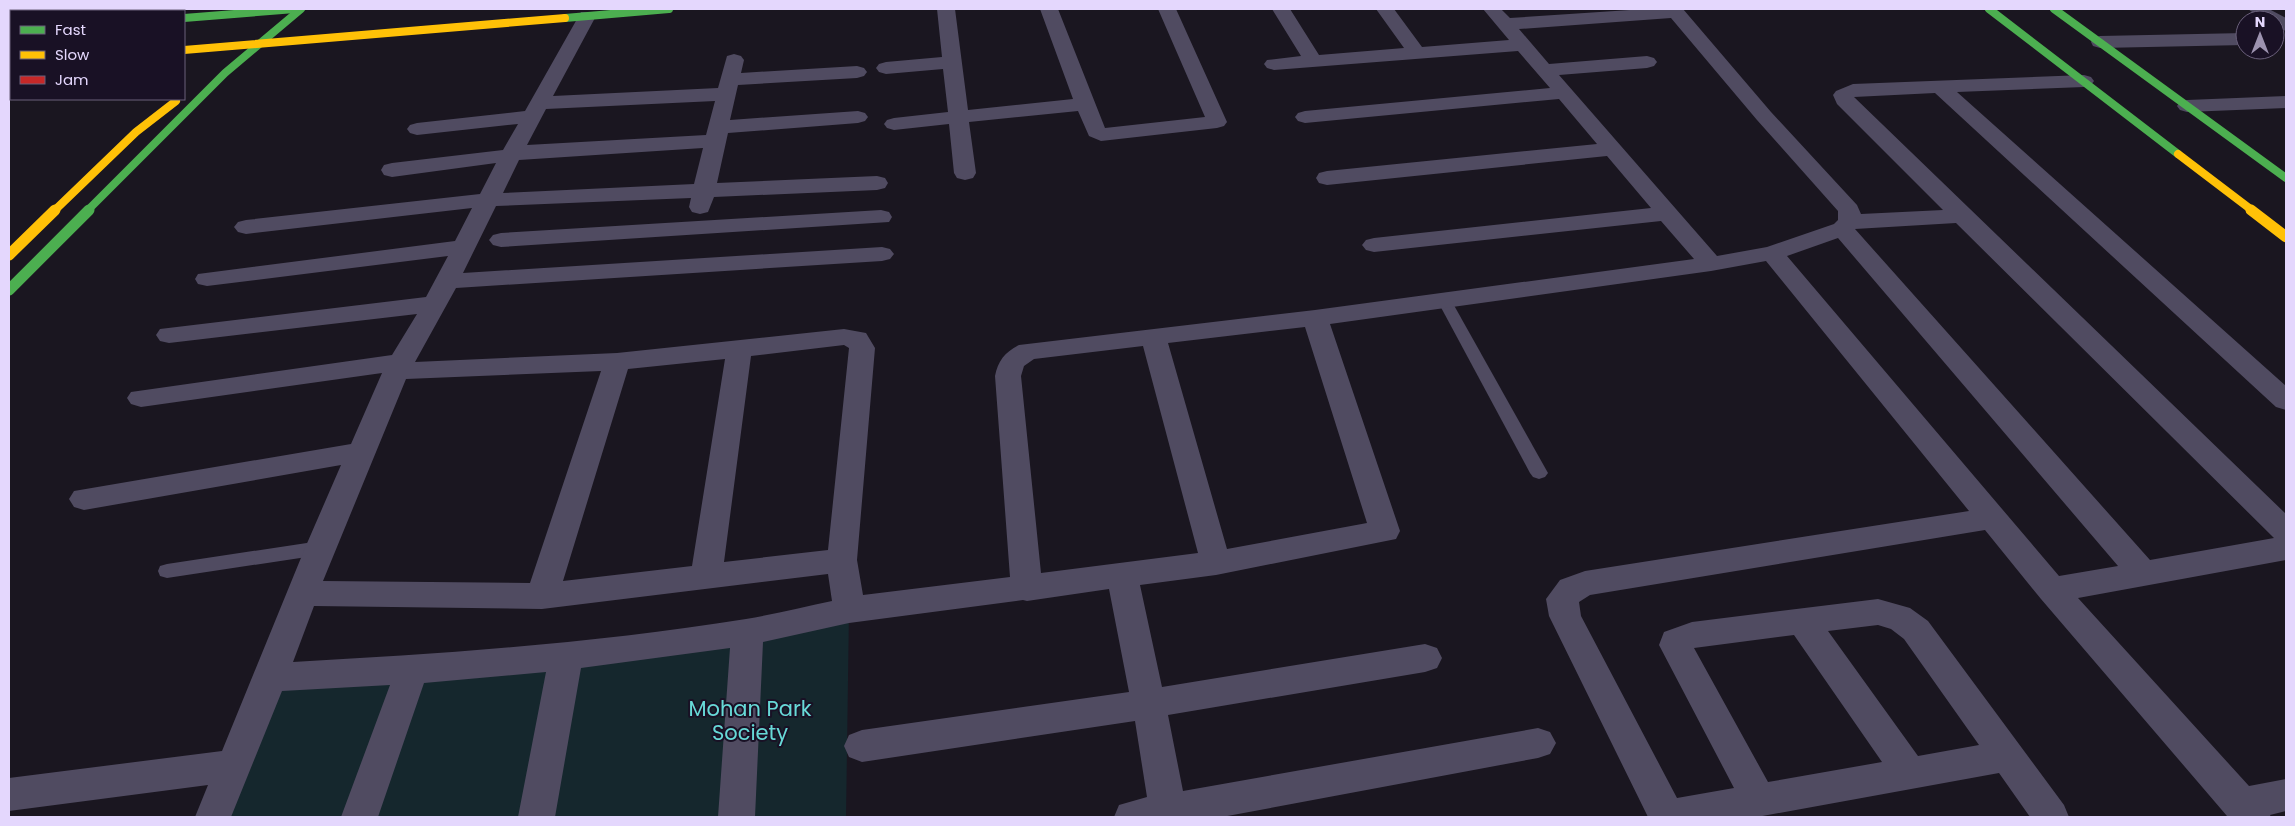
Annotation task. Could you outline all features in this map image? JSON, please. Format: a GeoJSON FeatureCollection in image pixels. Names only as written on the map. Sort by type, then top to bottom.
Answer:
{"type":"FeatureCollection","features":[{"type":"Feature","properties":{"kind":"street"},"geometry":{"type":"LineString","coordinates":[[96,10],[125,9]]}},
{"type":"Feature","properties":{"kind":"street"},"geometry":{"type":"LineString","coordinates":[[234,26],[255,9]]}},
{"type":"Feature","properties":{"kind":"street"},"geometry":{"type":"LineString","coordinates":[[185,18],[295,9]]}},
{"type":"Feature","properties":{"kind":"street"},"geometry":{"type":"LineString","coordinates":[[9,290],[225,73],[301,9]]}},
{"type":"Feature","properties":{"kind":"street"},"geometry":{"type":"LineString","coordinates":[[185,50],[669,9]]}},
{"type":"Feature","properties":{"kind":"street"},"geometry":{"type":"LineString","coordinates":[[946,9],[965,173]]}},
{"type":"Feature","properties":{"kind":"street"},"geometry":{"type":"LineString","coordinates":[[1050,9],[1096,132],[1101,135],[1217,122],[1167,9]]}},
{"type":"Feature","properties":{"kind":"street"},"geometry":{"type":"LineString","coordinates":[[1281,9],[1313,61]]}},
{"type":"Feature","properties":{"kind":"street"},"geometry":{"type":"LineString","coordinates":[[1386,9],[1417,53]]}},
{"type":"Feature","properties":{"kind":"street"},"geometry":{"type":"LineString","coordinates":[[1989,9],[2286,237]]}},
{"type":"Feature","properties":{"kind":"street"},"geometry":{"type":"LineString","coordinates":[[2054,9],[2286,178]]}},
{"type":"Feature","properties":{"kind":"street"},"geometry":{"type":"LineString","coordinates":[[2257,9],[2286,26]]}},
{"type":"Feature","properties":{"kind":"street"},"geometry":{"type":"LineString","coordinates":[[1499,17],[1674,11],[1764,116],[1849,210],[1846,225]]}},
{"type":"Feature","properties":{"kind":"street"},"geometry":{"type":"LineString","coordinates":[[214,817],[320,548],[398,367],[587,16]]}},
{"type":"Feature","properties":{"kind":"street"},"geometry":{"type":"LineString","coordinates":[[1499,17],[1711,264]]}},
{"type":"Feature","properties":{"kind":"street"},"geometry":{"type":"LineString","coordinates":[[261,30],[300,26]]}},
{"type":"Feature","properties":{"kind":"street"},"geometry":{"type":"LineString","coordinates":[[194,59],[220,37]]}},
{"type":"Feature","properties":{"kind":"street"},"geometry":{"type":"LineString","coordinates":[[2100,42],[2235,39]]}},
{"type":"Feature","properties":{"kind":"street"},"geometry":{"type":"LineString","coordinates":[[1274,64],[1523,45]]}},
{"type":"Feature","properties":{"kind":"street"},"geometry":{"type":"LineString","coordinates":[[218,60],[232,46]]}},
{"type":"Feature","properties":{"kind":"street"},"geometry":{"type":"LineString","coordinates":[[686,266],[734,60]]}},
{"type":"Feature","properties":{"kind":"street"},"geometry":{"type":"LineString","coordinates":[[886,68],[952,62]]}},
{"type":"Feature","properties":{"kind":"street"},"geometry":{"type":"LineString","coordinates":[[1544,70],[1647,62]]}},
{"type":"Feature","properties":{"kind":"street"},"geometry":{"type":"LineString","coordinates":[[417,129],[536,110],[857,72]]}},
{"type":"Feature","properties":{"kind":"street"},"geometry":{"type":"LineString","coordinates":[[2084,81],[1853,90],[1843,96],[1844,100],[2286,532]]}},
{"type":"Feature","properties":{"kind":"street"},"geometry":{"type":"LineString","coordinates":[[1940,87],[2286,401]]}},
{"type":"Feature","properties":{"kind":"street"},"geometry":{"type":"LineString","coordinates":[[1306,118],[1564,93]]}},
{"type":"Feature","properties":{"kind":"street"},"geometry":{"type":"LineString","coordinates":[[9,256],[136,132],[178,100]]}},
{"type":"Feature","properties":{"kind":"street"},"geometry":{"type":"LineString","coordinates":[[2187,106],[2286,102]]}},
{"type":"Feature","properties":{"kind":"street"},"geometry":{"type":"LineString","coordinates":[[894,124],[1086,104]]}},
{"type":"Feature","properties":{"kind":"street"},"geometry":{"type":"LineString","coordinates":[[9,276],[159,130],[168,109]]}},
{"type":"Feature","properties":{"kind":"street"},"geometry":{"type":"LineString","coordinates":[[392,170],[531,151],[716,134],[858,117]]}},
{"type":"Feature","properties":{"kind":"street"},"geometry":{"type":"LineString","coordinates":[[1327,178],[1612,149]]}},
{"type":"Feature","properties":{"kind":"street"},"geometry":{"type":"LineString","coordinates":[[246,227],[488,200],[877,183]]}},
{"type":"Feature","properties":{"kind":"street"},"geometry":{"type":"LineString","coordinates":[[1374,245],[1668,213]]}},
{"type":"Feature","properties":{"kind":"street"},"geometry":{"type":"LineString","coordinates":[[1027,589],[1008,376],[1010,365],[1016,357],[1028,351],[1316,318],[1711,264],[1772,253],[1846,225],[1962,216]]}},
{"type":"Feature","properties":{"kind":"street"},"geometry":{"type":"LineString","coordinates":[[501,240],[881,217]]}},
{"type":"Feature","properties":{"kind":"street"},"geometry":{"type":"LineString","coordinates":[[785,260],[790,223]]}},
{"type":"Feature","properties":{"kind":"street"},"geometry":{"type":"LineString","coordinates":[[1846,225],[2143,574]]}},
{"type":"Feature","properties":{"kind":"street"},"geometry":{"type":"LineString","coordinates":[[593,272],[606,234]]}},
{"type":"Feature","properties":{"kind":"street"},"geometry":{"type":"LineString","coordinates":[[207,279],[464,247]]}},
{"type":"Feature","properties":{"kind":"street"},"geometry":{"type":"LineString","coordinates":[[1772,253],[2052,590],[2246,811],[2286,795]]}},
{"type":"Feature","properties":{"kind":"street"},"geometry":{"type":"LineString","coordinates":[[169,335],[440,292],[593,272],[882,254]]}},
{"type":"Feature","properties":{"kind":"street"},"geometry":{"type":"LineString","coordinates":[[270,678],[412,670],[566,656],[747,632],[849,610],[1216,564],[1385,531],[1316,318]]}},
{"type":"Feature","properties":{"kind":"street"},"geometry":{"type":"LineString","coordinates":[[141,398],[398,367],[617,362],[852,337],[860,343],[842,560],[849,610]]}},
{"type":"Feature","properties":{"kind":"street"},"geometry":{"type":"LineString","coordinates":[[1153,337],[1216,564]]}},
{"type":"Feature","properties":{"kind":"street"},"geometry":{"type":"LineString","coordinates":[[706,577],[739,348]]}},
{"type":"Feature","properties":{"kind":"street"},"geometry":{"type":"LineString","coordinates":[[542,596],[617,362]]}},
{"type":"Feature","properties":{"kind":"street"},"geometry":{"type":"LineString","coordinates":[[84,499],[360,452]]}},
{"type":"Feature","properties":{"kind":"street"},"geometry":{"type":"LineString","coordinates":[[1993,518],[1585,583],[1571,589],[1562,599],[1565,616],[1666,817],[2006,756]]}},
{"type":"Feature","properties":{"kind":"street"},"geometry":{"type":"LineString","coordinates":[[2052,590],[2286,548]]}},
{"type":"Feature","properties":{"kind":"street"},"geometry":{"type":"LineString","coordinates":[[303,594],[542,596],[842,560]]}},
{"type":"Feature","properties":{"kind":"street"},"geometry":{"type":"LineString","coordinates":[[1122,575],[1168,814]]}},
{"type":"Feature","properties":{"kind":"street"},"geometry":{"type":"LineString","coordinates":[[1759,800],[1675,645],[1676,640],[1682,637],[1878,612],[1892,614],[1906,621],[1916,630],[2051,817]]}},
{"type":"Feature","properties":{"kind":"street"},"geometry":{"type":"LineString","coordinates":[[1802,621],[1910,773]]}},
{"type":"Feature","properties":{"kind":"street"},"geometry":{"type":"LineString","coordinates":[[737,817],[747,632]]}},
{"type":"Feature","properties":{"kind":"street"},"geometry":{"type":"LineString","coordinates":[[537,817],[566,656]]}},
{"type":"Feature","properties":{"kind":"street"},"geometry":{"type":"LineString","coordinates":[[862,746],[1148,704],[1425,658]]}},
{"type":"Feature","properties":{"kind":"street"},"geometry":{"type":"LineString","coordinates":[[360,817],[412,670]]}},
{"type":"Feature","properties":{"kind":"street"},"geometry":{"type":"LineString","coordinates":[[1132,817],[1168,814],[1538,743]]}},
{"type":"Feature","properties":{"kind":"street"},"geometry":{"type":"LineString","coordinates":[[9,795],[235,765]]}},
{"type":"Feature","properties":{"kind":"lane"},"geometry":{"type":"LineString","coordinates":[[1444,300],[1539,473]]}},
{"type":"Feature","properties":{"kind":"lane"},"geometry":{"type":"LineString","coordinates":[[167,570],[320,548]]}},
{"type":"Feature","properties":{"kind":"green space","name":"Mohan Park Society"},"geometry":{"type":"Polygon","coordinates":[[[849,610],[846,817],[213,817],[269,683],[849,610]]]}},
{"type":"Feature","properties":{"kind":"traffic: fast"},"geometry":{"type":"LineString","coordinates":[[110,10],[125,9]]}},
{"type":"Feature","properties":{"kind":"traffic: fast"},"geometry":{"type":"LineString","coordinates":[[185,18],[295,9]]}},
{"type":"Feature","properties":{"kind":"traffic: fast"},"geometry":{"type":"LineString","coordinates":[[9,290],[225,73],[301,9]]}},
{"type":"Feature","properties":{"kind":"traffic: fast"},"geometry":{"type":"LineString","coordinates":[[565,18],[669,9]]}},
{"type":"Feature","properties":{"kind":"traffic: fast"},"geometry":{"type":"LineString","coordinates":[[1989,9],[2178,154]]}},
{"type":"Feature","properties":{"kind":"traffic: fast"},"geometry":{"type":"LineString","coordinates":[[2054,9],[2286,178]]}},
{"type":"Feature","properties":{"kind":"traffic: slow"},"geometry":{"type":"LineString","coordinates":[[185,50],[565,18]]}},
{"type":"Feature","properties":{"kind":"traffic: slow"},"geometry":{"type":"LineString","coordinates":[[9,255],[136,132],[176,101]]}},
{"type":"Feature","properties":{"kind":"traffic: slow"},"geometry":{"type":"LineString","coordinates":[[2178,154],[2286,237]]}}]}
